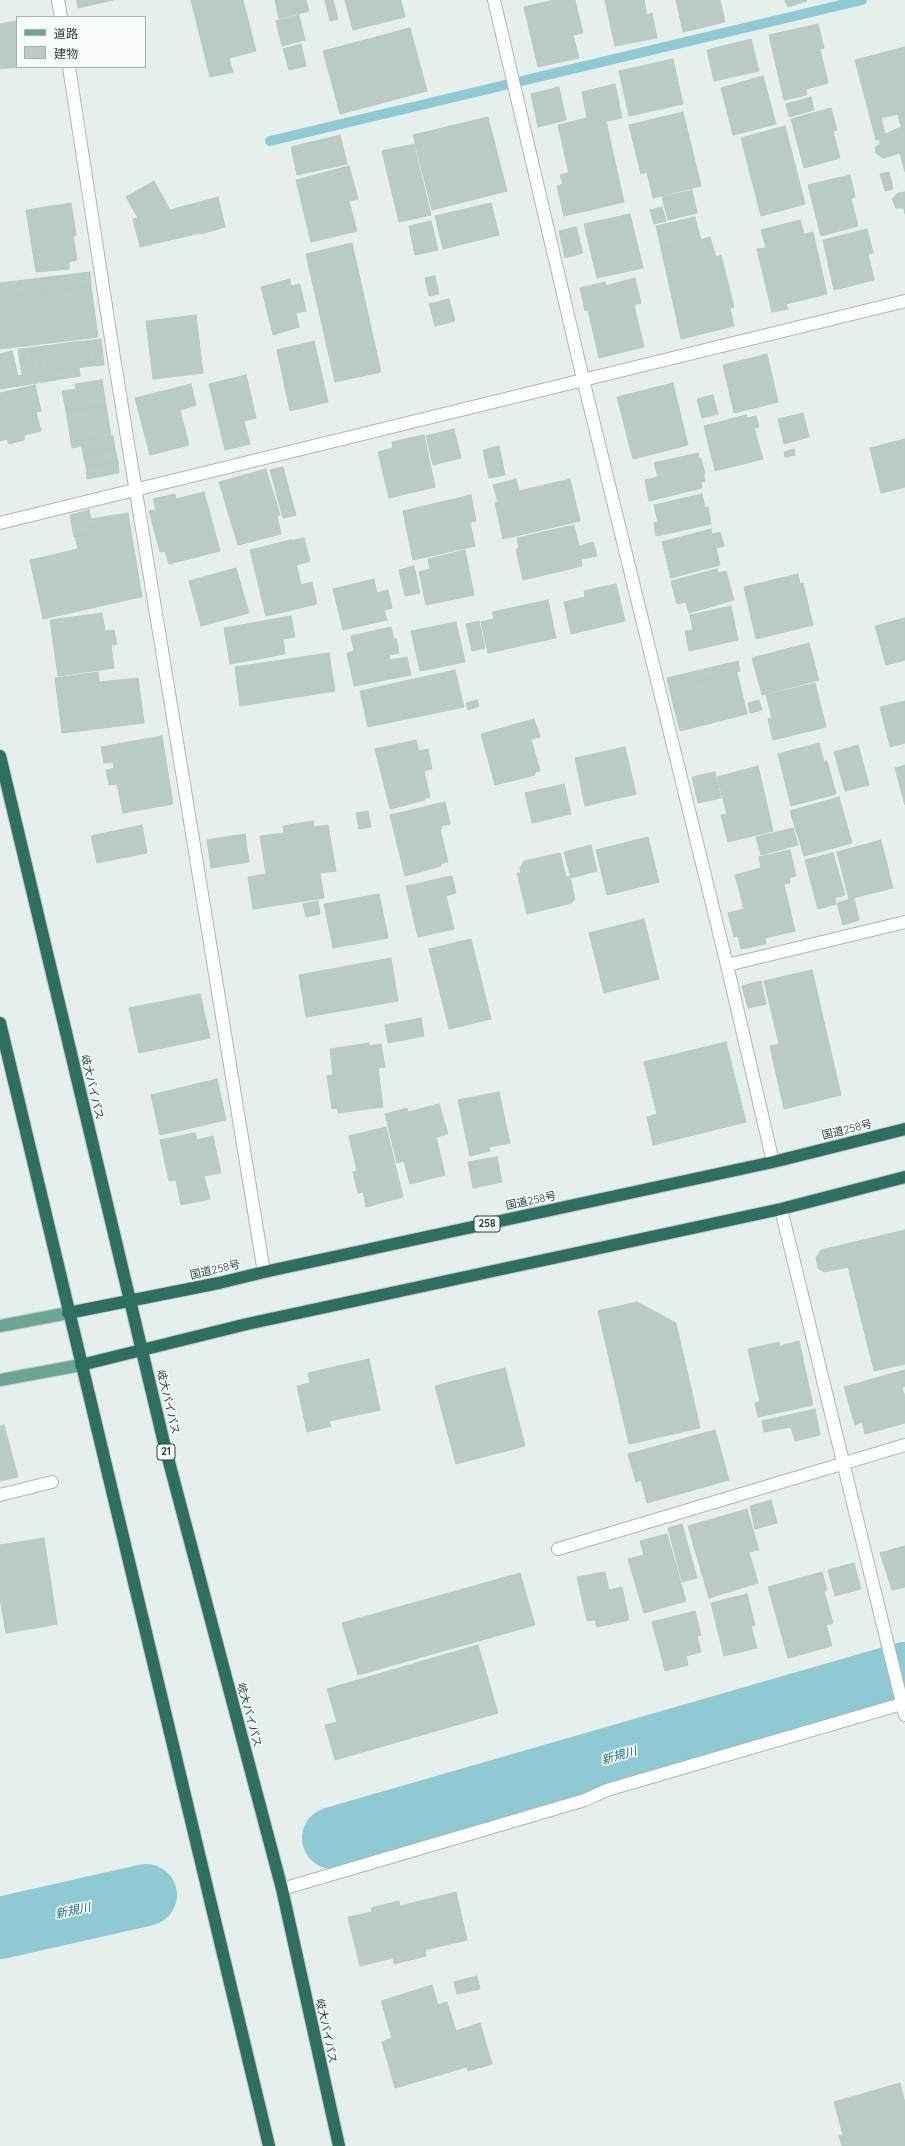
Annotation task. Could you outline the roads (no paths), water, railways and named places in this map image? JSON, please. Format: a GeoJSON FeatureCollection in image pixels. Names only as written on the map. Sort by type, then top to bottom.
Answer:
{"type":"FeatureCollection","features":[{"type":"Feature","properties":{"kind":"highway","name":"岐大バイパス"},"geometry":{"type":"LineString","coordinates":[[0,756],[164,1443],[282,1889],[339,2146]]}},
{"type":"Feature","properties":{"kind":"highway"},"geometry":{"type":"LineString","coordinates":[[0,1023],[68,1313],[269,2146]]}},
{"type":"Feature","properties":{"kind":"highway","name":"国道258号"},"geometry":{"type":"LineString","coordinates":[[68,1313],[219,1284],[264,1272],[773,1162],[905,1129]]}},
{"type":"Feature","properties":{"kind":"highway"},"geometry":{"type":"LineString","coordinates":[[81,1365],[262,1321],[781,1209],[905,1177]]}},
{"type":"Feature","properties":{"kind":"main road"},"geometry":{"type":"LineString","coordinates":[[0,1326],[68,1313]]}},
{"type":"Feature","properties":{"kind":"main road"},"geometry":{"type":"LineString","coordinates":[[0,1380],[81,1365]]}},
{"type":"Feature","properties":{"kind":"street"},"geometry":{"type":"LineString","coordinates":[[58,0],[61,16]]}},
{"type":"Feature","properties":{"kind":"street"},"geometry":{"type":"LineString","coordinates":[[494,0],[508,70],[727,964],[773,1162]]}},
{"type":"Feature","properties":{"kind":"street"},"geometry":{"type":"LineString","coordinates":[[69,68],[135,489],[264,1272]]}},
{"type":"Feature","properties":{"kind":"street"},"geometry":{"type":"LineString","coordinates":[[0,523],[905,301]]}},
{"type":"Feature","properties":{"kind":"street"},"geometry":{"type":"LineString","coordinates":[[727,964],[905,922]]}},
{"type":"Feature","properties":{"kind":"street"},"geometry":{"type":"LineString","coordinates":[[282,1889],[585,1800],[607,1790],[903,1704],[888,1653],[781,1209]]}},
{"type":"Feature","properties":{"kind":"street"},"geometry":{"type":"LineString","coordinates":[[558,1549],[905,1445]]}},
{"type":"Feature","properties":{"kind":"street"},"geometry":{"type":"LineString","coordinates":[[0,1495],[52,1482]]}},
{"type":"Feature","properties":{"kind":"waterway"},"geometry":{"type":"LineString","coordinates":[[270,141],[862,0]]}},
{"type":"Feature","properties":{"kind":"waterway","name":"新規川"},"geometry":{"type":"LineString","coordinates":[[333,1838],[905,1673]]}},
{"type":"Feature","properties":{"kind":"waterway","name":"新規川"},"geometry":{"type":"LineString","coordinates":[[0,1928],[146,1895]]}}]}
